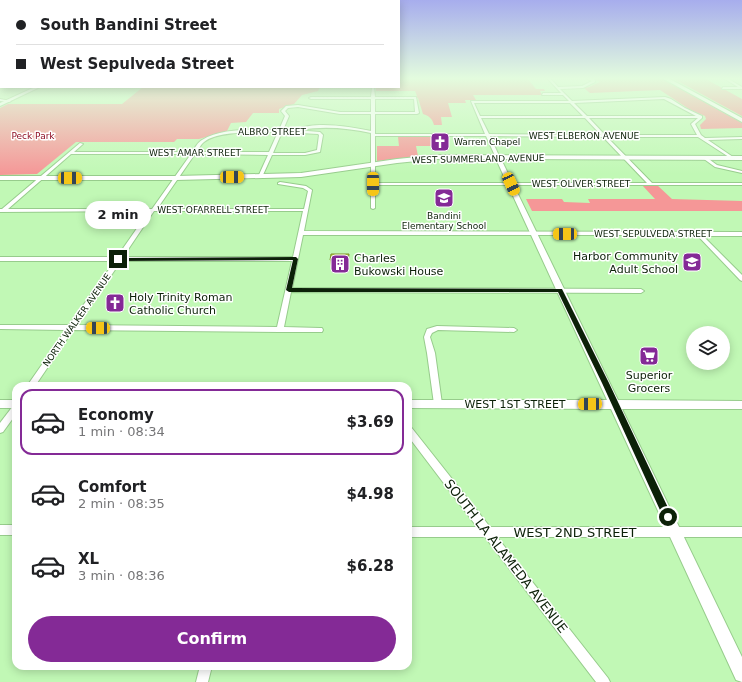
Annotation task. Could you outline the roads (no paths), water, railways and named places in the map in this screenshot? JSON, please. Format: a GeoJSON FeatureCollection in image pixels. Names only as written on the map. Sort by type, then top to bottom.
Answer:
{"type":"FeatureCollection","features":[{"type":"Feature","properties":{"kind":"main road"},"geometry":{"type":"LineString","coordinates":[[723,110],[742,120]]}},
{"type":"Feature","properties":{"kind":"main road","name":"WEST SUMMERLAND AVENUE"},"geometry":{"type":"LineString","coordinates":[[0,178],[260,177],[301,175],[425,158],[742,158]]}},
{"type":"Feature","properties":{"kind":"main road"},"geometry":{"type":"LineString","coordinates":[[498,158],[742,674]]}},
{"type":"Feature","properties":{"kind":"main road","name":"WEST 1ST STREET"},"geometry":{"type":"LineString","coordinates":[[412,404],[614,403],[742,405]]}},
{"type":"Feature","properties":{"kind":"main road"},"geometry":{"type":"LineString","coordinates":[[0,404],[12,404]]}},
{"type":"Feature","properties":{"kind":"street"},"geometry":{"type":"LineString","coordinates":[[260,177],[278,132],[287,116],[283,112],[283,110]]}},
{"type":"Feature","properties":{"kind":"street"},"geometry":{"type":"LineString","coordinates":[[321,110],[340,113],[418,113],[418,110]]}},
{"type":"Feature","properties":{"kind":"street"},"geometry":{"type":"LineString","coordinates":[[373,110],[373,208]]}},
{"type":"Feature","properties":{"kind":"street"},"geometry":{"type":"LineString","coordinates":[[475,110],[498,158]]}},
{"type":"Feature","properties":{"kind":"street"},"geometry":{"type":"LineString","coordinates":[[579,110],[651,184]]}},
{"type":"Feature","properties":{"kind":"street"},"geometry":{"type":"LineString","coordinates":[[687,110],[701,117]]}},
{"type":"Feature","properties":{"kind":"street"},"geometry":{"type":"LineString","coordinates":[[479,117],[701,117]]}},
{"type":"Feature","properties":{"kind":"street"},"geometry":{"type":"LineString","coordinates":[[701,117],[693,124],[699,136],[732,158]]}},
{"type":"Feature","properties":{"kind":"street","name":"WEST ELBERON AVENUE"},"geometry":{"type":"LineString","coordinates":[[294,131],[324,125],[373,134],[699,136]]}},
{"type":"Feature","properties":{"kind":"street","name":"ALBRO STREET"},"geometry":{"type":"LineString","coordinates":[[231,132],[294,131],[319,133],[321,135],[319,151]]}},
{"type":"Feature","properties":{"kind":"street","name":"NORTH WALKER AVENUE"},"geometry":{"type":"LineString","coordinates":[[34,382],[118,259],[202,141],[231,132]]}},
{"type":"Feature","properties":{"kind":"street"},"geometry":{"type":"LineString","coordinates":[[705,139],[742,138]]}},
{"type":"Feature","properties":{"kind":"street"},"geometry":{"type":"LineString","coordinates":[[1,210],[81,144]]}},
{"type":"Feature","properties":{"kind":"street","name":"WEST AMAR STREET"},"geometry":{"type":"LineString","coordinates":[[70,153],[310,153],[319,151]]}},
{"type":"Feature","properties":{"kind":"street"},"geometry":{"type":"LineString","coordinates":[[705,158],[716,166],[742,172]]}},
{"type":"Feature","properties":{"kind":"street"},"geometry":{"type":"LineString","coordinates":[[280,184],[304,187],[310,190],[280,330]]}},
{"type":"Feature","properties":{"kind":"street","name":"WEST OLIVER STREET"},"geometry":{"type":"LineString","coordinates":[[373,184],[742,184]]}},
{"type":"Feature","properties":{"kind":"street","name":"WEST OFARRELL STREET"},"geometry":{"type":"LineString","coordinates":[[1,210],[306,210]]}},
{"type":"Feature","properties":{"kind":"street","name":"WEST SEPULVEDA STREET"},"geometry":{"type":"LineString","coordinates":[[301,233],[742,234]]}},
{"type":"Feature","properties":{"kind":"street"},"geometry":{"type":"LineString","coordinates":[[699,234],[742,279]]}},
{"type":"Feature","properties":{"kind":"street"},"geometry":{"type":"LineString","coordinates":[[0,259],[296,259]]}},
{"type":"Feature","properties":{"kind":"street"},"geometry":{"type":"LineString","coordinates":[[289,290],[641,291]]}},
{"type":"Feature","properties":{"kind":"street"},"geometry":{"type":"LineString","coordinates":[[0,327],[320,330]]}},
{"type":"Feature","properties":{"kind":"street"},"geometry":{"type":"LineString","coordinates":[[438,404],[432,353],[427,336],[429,331],[437,328],[514,330]]}},
{"type":"Feature","properties":{"kind":"street"},"geometry":{"type":"LineString","coordinates":[[0,429],[12,413]]}},
{"type":"Feature","properties":{"kind":"street","name":"SOUTH LA ALAMEDA AVENUE"},"geometry":{"type":"LineString","coordinates":[[412,435],[604,682]]}},
{"type":"Feature","properties":{"kind":"street"},"geometry":{"type":"LineString","coordinates":[[0,530],[12,530]]}},
{"type":"Feature","properties":{"kind":"street","name":"WEST 2ND STREET"},"geometry":{"type":"LineString","coordinates":[[412,532],[742,532]]}},
{"type":"Feature","properties":{"kind":"street"},"geometry":{"type":"LineString","coordinates":[[202,682],[205,670]]}},
{"type":"Feature","properties":{"kind":"place","name":"Warren Chapel"},"geometry":{"type":"Point","coordinates":[440,142]}},
{"type":"Feature","properties":{"kind":"place","name":"Bandini Elementary School"},"geometry":{"type":"Point","coordinates":[444,198]}},
{"type":"Feature","properties":{"kind":"place","name":"Harbor Community Adult School"},"geometry":{"type":"Point","coordinates":[692,262]}},
{"type":"Feature","properties":{"kind":"place","name":"Charles Bukowski House"},"geometry":{"type":"Point","coordinates":[340,264]}},
{"type":"Feature","properties":{"kind":"place","name":"Holy Trinity Roman Catholic Church"},"geometry":{"type":"Point","coordinates":[115,303]}},
{"type":"Feature","properties":{"kind":"place","name":"Superior Grocers"},"geometry":{"type":"Point","coordinates":[649,356]}},
{"type":"Feature","properties":{"kind":"park label","name":"Peck Park"},"geometry":{"type":"Point","coordinates":[33,136]}}]}
